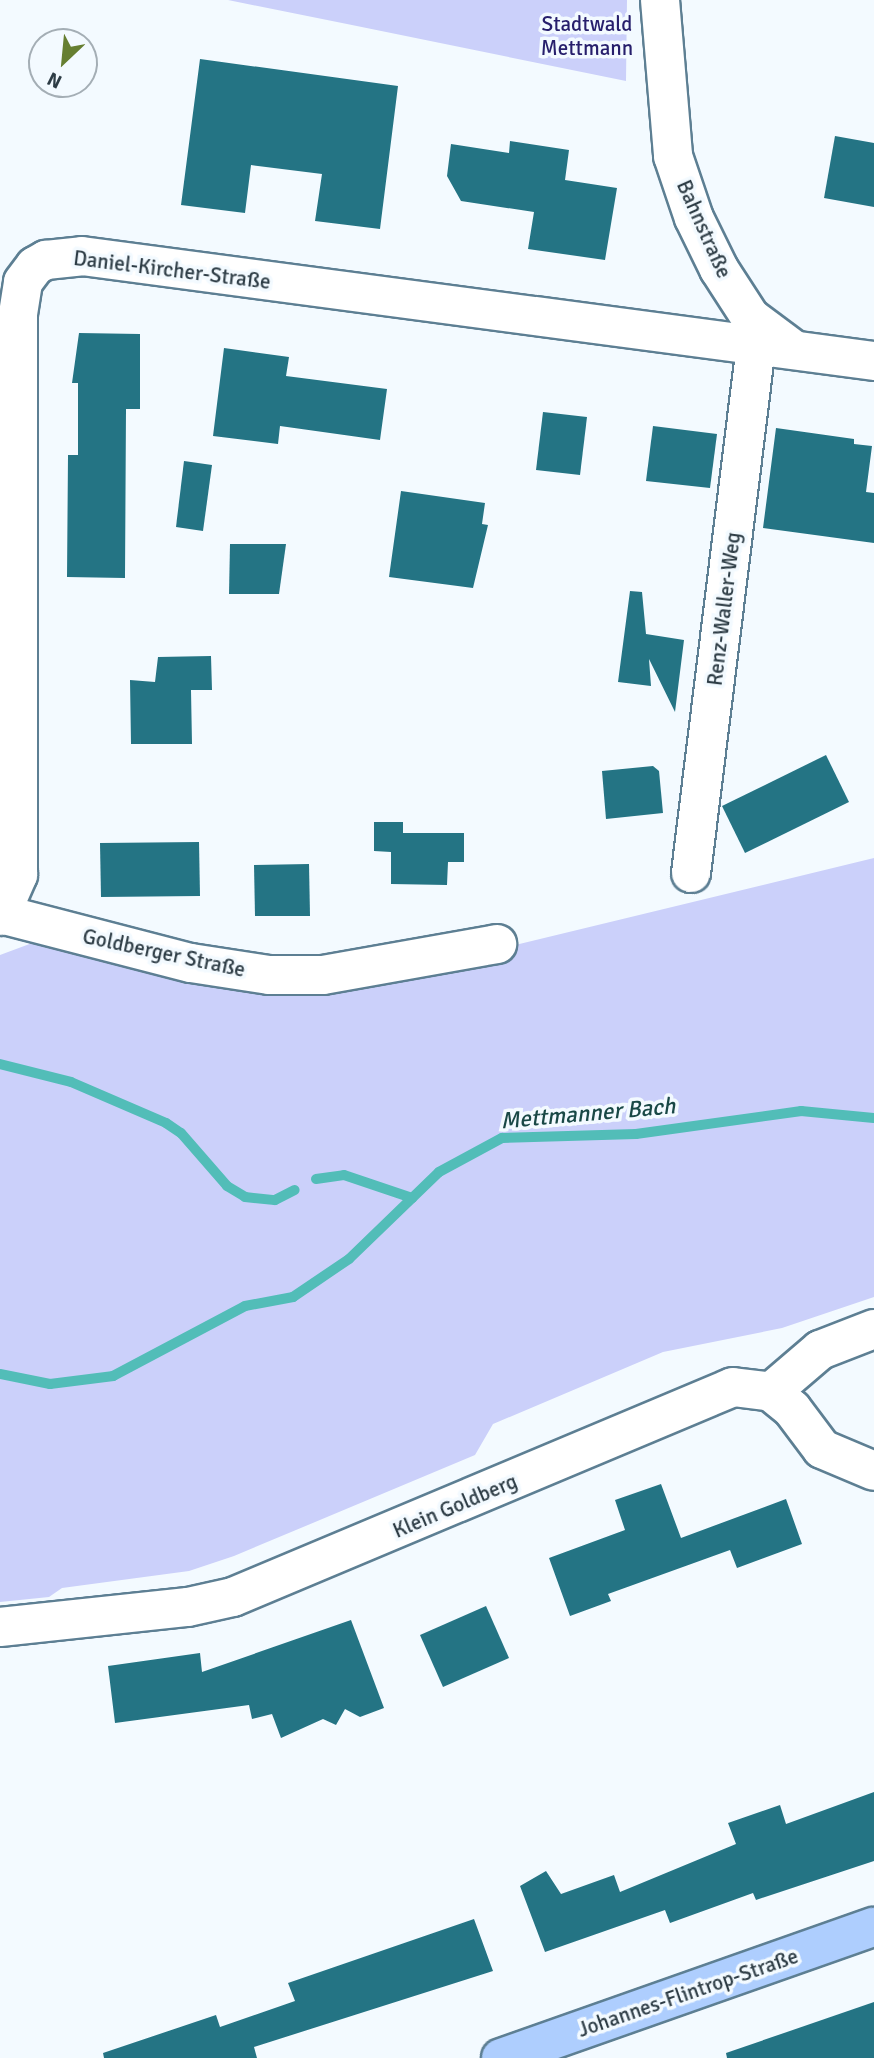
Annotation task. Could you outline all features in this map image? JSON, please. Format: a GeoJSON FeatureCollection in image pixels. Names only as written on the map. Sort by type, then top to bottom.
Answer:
{"type":"FeatureCollection","features":[{"type":"Feature","properties":{"kind":"main road","name":"Johannes-Flintrop-Straße"},"geometry":{"type":"LineString","coordinates":[[501,2058],[874,1927]]}},
{"type":"Feature","properties":{"kind":"street","name":"Bahnstraße"},"geometry":{"type":"LineString","coordinates":[[660,0],[673,156],[694,218],[719,269],[750,317],[795,350],[874,361]]}},
{"type":"Feature","properties":{"kind":"street","name":"Daniel-Kircher-Straße"},"geometry":{"type":"LineString","coordinates":[[1,915],[15,889],[19,860],[18,314],[23,282],[35,266],[46,260],[82,256],[795,350]]}},
{"type":"Feature","properties":{"kind":"street","name":"Renz-Waller-Weg"},"geometry":{"type":"LineString","coordinates":[[691,873],[756,346]]}},
{"type":"Feature","properties":{"kind":"street","name":"Goldberger Straße"},"geometry":{"type":"LineString","coordinates":[[1,915],[191,963],[269,975],[323,975],[497,944]]}},
{"type":"Feature","properties":{"kind":"street"},"geometry":{"type":"LineString","coordinates":[[874,1329],[820,1350],[771,1392],[792,1409],[822,1449],[874,1472]]}},
{"type":"Feature","properties":{"kind":"street","name":"Klein Goldberg"},"geometry":{"type":"LineString","coordinates":[[0,1627],[188,1607],[233,1597],[490,1492],[708,1395],[743,1386],[771,1392]]}},
{"type":"Feature","properties":{"kind":"green space","name":"Stadtwald Mettmann"},"geometry":{"type":"Polygon","coordinates":[[[228,0],[627,0],[626,81],[347,24],[228,0]]]}},
{"type":"Feature","properties":{"kind":"green space"},"geometry":{"type":"Polygon","coordinates":[[[874,858],[874,1297],[782,1328],[663,1352],[493,1424],[475,1455],[234,1556],[189,1571],[62,1588],[49,1597],[0,1602],[0,955],[43,939],[359,983],[874,858]]]}},
{"type":"Feature","properties":{"kind":"building"},"geometry":{"type":"Polygon","coordinates":[[[200,59],[398,86],[380,229],[315,221],[322,174],[251,165],[245,213],[181,205],[200,59]]]}},
{"type":"Feature","properties":{"kind":"building"},"geometry":{"type":"Polygon","coordinates":[[[835,136],[874,143],[874,207],[824,198],[835,136]]]}},
{"type":"Feature","properties":{"kind":"building"},"geometry":{"type":"Polygon","coordinates":[[[510,141],[569,150],[565,180],[617,188],[605,260],[528,249],[534,212],[461,201],[447,176],[451,144],[509,153],[510,141]]]}},
{"type":"Feature","properties":{"kind":"building"},"geometry":{"type":"Polygon","coordinates":[[[79,333],[140,334],[140,409],[126,409],[125,578],[67,577],[68,455],[78,455],[78,383],[72,383],[79,333]]]}},
{"type":"Feature","properties":{"kind":"building"},"geometry":{"type":"Polygon","coordinates":[[[224,348],[289,357],[286,376],[387,389],[380,440],[280,426],[278,444],[213,436],[224,348]]]}},
{"type":"Feature","properties":{"kind":"building"},"geometry":{"type":"Polygon","coordinates":[[[543,412],[587,417],[580,475],[536,470],[543,412]]]}},
{"type":"Feature","properties":{"kind":"building"},"geometry":{"type":"Polygon","coordinates":[[[653,426],[717,434],[710,488],[646,481],[653,426]]]}},
{"type":"Feature","properties":{"kind":"building"},"geometry":{"type":"Polygon","coordinates":[[[776,428],[854,439],[854,444],[872,446],[866,492],[874,493],[874,543],[763,528],[776,428]]]}},
{"type":"Feature","properties":{"kind":"building"},"geometry":{"type":"Polygon","coordinates":[[[184,461],[212,465],[203,531],[176,527],[184,461]]]}},
{"type":"Feature","properties":{"kind":"building"},"geometry":{"type":"Polygon","coordinates":[[[401,491],[485,503],[482,524],[488,525],[473,588],[389,577],[401,491]]]}},
{"type":"Feature","properties":{"kind":"building"},"geometry":{"type":"Polygon","coordinates":[[[230,544],[286,544],[279,594],[229,594],[230,544]]]}},
{"type":"Feature","properties":{"kind":"building"},"geometry":{"type":"Polygon","coordinates":[[[630,591],[642,592],[646,634],[684,640],[675,712],[649,659],[651,686],[618,682],[630,591]]]}},
{"type":"Feature","properties":{"kind":"building"},"geometry":{"type":"Polygon","coordinates":[[[211,656],[212,690],[191,690],[192,744],[131,744],[130,680],[155,682],[158,657],[211,656]]]}},
{"type":"Feature","properties":{"kind":"building"},"geometry":{"type":"Polygon","coordinates":[[[826,755],[849,802],[745,853],[722,806],[826,755]]]}},
{"type":"Feature","properties":{"kind":"building"},"geometry":{"type":"Polygon","coordinates":[[[653,766],[659,771],[663,813],[606,819],[602,771],[653,766]]]}},
{"type":"Feature","properties":{"kind":"building"},"geometry":{"type":"Polygon","coordinates":[[[374,822],[403,822],[403,833],[464,833],[464,862],[448,862],[447,885],[391,884],[391,852],[374,851],[374,822]]]}},
{"type":"Feature","properties":{"kind":"building"},"geometry":{"type":"Polygon","coordinates":[[[199,842],[200,896],[101,897],[100,843],[199,842]]]}},
{"type":"Feature","properties":{"kind":"building"},"geometry":{"type":"Polygon","coordinates":[[[309,864],[310,916],[255,916],[254,865],[309,864]]]}},
{"type":"Feature","properties":{"kind":"building"},"geometry":{"type":"Polygon","coordinates":[[[661,1484],[681,1538],[786,1499],[802,1544],[737,1568],[730,1550],[608,1594],[611,1601],[570,1616],[549,1558],[625,1530],[615,1500],[661,1484]]]}},
{"type":"Feature","properties":{"kind":"building"},"geometry":{"type":"Polygon","coordinates":[[[486,1606],[509,1658],[443,1687],[420,1635],[486,1606]]]}},
{"type":"Feature","properties":{"kind":"building"},"geometry":{"type":"Polygon","coordinates":[[[351,1620],[384,1708],[360,1717],[345,1709],[336,1725],[323,1719],[281,1738],[272,1714],[252,1719],[249,1705],[115,1723],[108,1666],[200,1653],[202,1672],[351,1620]]]}},
{"type":"Feature","properties":{"kind":"building"},"geometry":{"type":"Polygon","coordinates":[[[874,1792],[874,1861],[756,1900],[753,1893],[670,1923],[665,1910],[545,1952],[520,1886],[546,1871],[561,1894],[614,1875],[620,1892],[736,1844],[728,1823],[780,1805],[786,1824],[874,1792]]]}},
{"type":"Feature","properties":{"kind":"building"},"geometry":{"type":"Polygon","coordinates":[[[474,1919],[493,1971],[254,2047],[257,2058],[104,2058],[103,2053],[216,2015],[220,2027],[295,2001],[288,1983],[474,1919]]]}},
{"type":"Feature","properties":{"kind":"building"},"geometry":{"type":"Polygon","coordinates":[[[874,2002],[874,2058],[727,2058],[726,2053],[874,2002]]]}},
{"type":"Feature","properties":{"kind":"waterway"},"geometry":{"type":"LineString","coordinates":[[0,1064],[71,1082],[166,1123],[181,1133],[227,1186],[245,1197],[275,1200],[295,1190]]}},
{"type":"Feature","properties":{"kind":"waterway","name":"Mettmanner Bach"},"geometry":{"type":"LineString","coordinates":[[0,1374],[50,1384],[113,1376],[245,1306],[293,1297],[349,1259],[439,1172],[502,1138],[636,1134],[801,1111],[874,1118]]}},
{"type":"Feature","properties":{"kind":"waterway"},"geometry":{"type":"LineString","coordinates":[[316,1179],[344,1175],[412,1198]]}}]}
